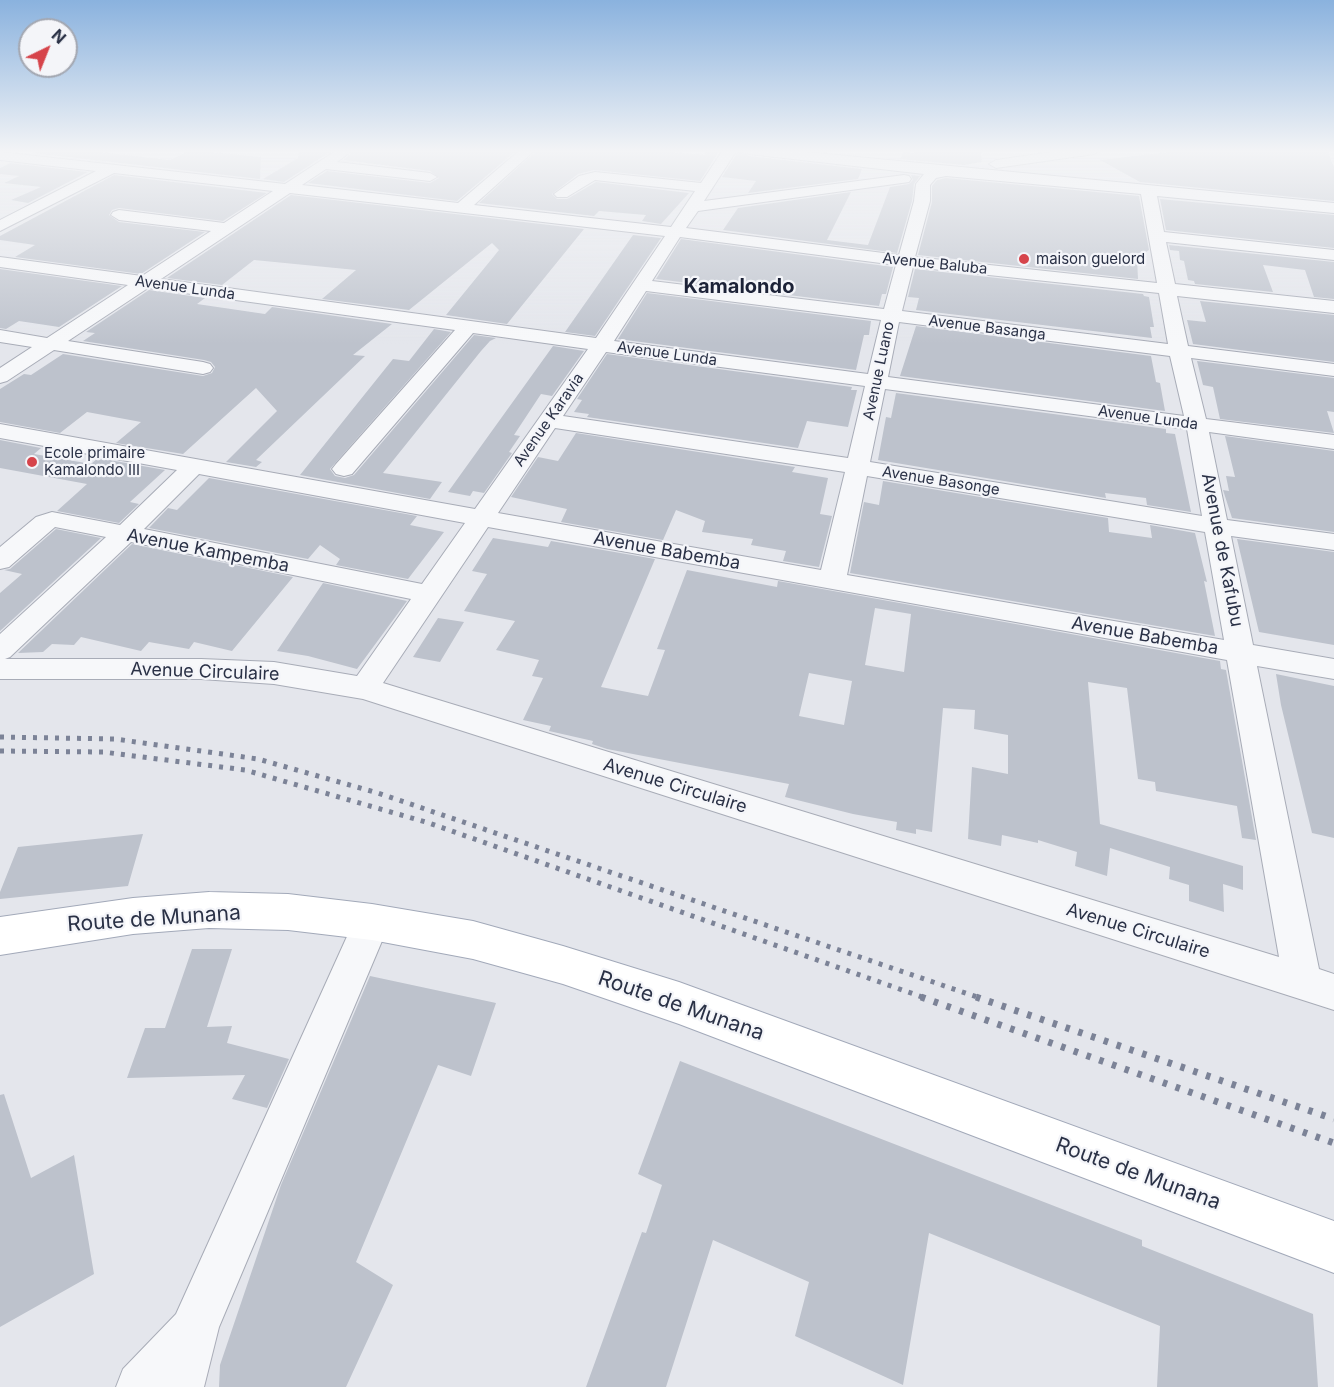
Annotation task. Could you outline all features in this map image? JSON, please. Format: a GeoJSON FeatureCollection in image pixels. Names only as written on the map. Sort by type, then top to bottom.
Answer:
{"type":"FeatureCollection","features":[{"type":"Feature","properties":{"kind":"main road","name":"Route de Munana"},"geometry":{"type":"LineString","coordinates":[[0,936],[133,916],[209,910],[288,912],[372,922],[473,940],[562,965],[679,1003],[1334,1247]]}},
{"type":"Feature","properties":{"kind":"street"},"geometry":{"type":"LineString","coordinates":[[0,226],[22,215]]}},
{"type":"Feature","properties":{"kind":"street"},"geometry":{"type":"LineString","coordinates":[[118,215],[225,228]]}},
{"type":"Feature","properties":{"kind":"street"},"geometry":{"type":"LineString","coordinates":[[0,377],[246,215]]}},
{"type":"Feature","properties":{"kind":"street","name":"Avenue Baluba"},"geometry":{"type":"LineString","coordinates":[[528,215],[907,261],[1334,306]]}},
{"type":"Feature","properties":{"kind":"street","name":"Avenue Karavia"},"geometry":{"type":"LineString","coordinates":[[364,688],[601,345],[687,215]]}},
{"type":"Feature","properties":{"kind":"street","name":"Avenue Luano"},"geometry":{"type":"LineString","coordinates":[[832,581],[891,316],[918,215]]}},
{"type":"Feature","properties":{"kind":"street","name":"Avenue de Kafubu"},"geometry":{"type":"LineString","coordinates":[[1152,215],[1179,352],[1197,425],[1303,983]]}},
{"type":"Feature","properties":{"kind":"street"},"geometry":{"type":"LineString","coordinates":[[1155,236],[1334,255]]}},
{"type":"Feature","properties":{"kind":"street","name":"Avenue Lunda"},"geometry":{"type":"LineString","coordinates":[[0,262],[601,345],[1334,442]]}},
{"type":"Feature","properties":{"kind":"street","name":"Avenue Basanga"},"geometry":{"type":"LineString","coordinates":[[641,285],[1334,370]]}},
{"type":"Feature","properties":{"kind":"street"},"geometry":{"type":"LineString","coordinates":[[345,469],[468,327]]}},
{"type":"Feature","properties":{"kind":"street"},"geometry":{"type":"LineString","coordinates":[[0,336],[203,368]]}},
{"type":"Feature","properties":{"kind":"street","name":"Avenue Basonge"},"geometry":{"type":"LineString","coordinates":[[548,420],[858,467],[1216,526],[1334,542]]}},
{"type":"Feature","properties":{"kind":"street","name":"Avenue Babemba"},"geometry":{"type":"LineString","coordinates":[[0,431],[1334,669]]}},
{"type":"Feature","properties":{"kind":"street"},"geometry":{"type":"LineString","coordinates":[[0,650],[124,535],[194,466]]}},
{"type":"Feature","properties":{"kind":"street","name":"Avenue Kampemba"},"geometry":{"type":"LineString","coordinates":[[0,561],[48,520],[69,522],[124,535],[430,594]]}},
{"type":"Feature","properties":{"kind":"street","name":"Avenue Circulaire"},"geometry":{"type":"LineString","coordinates":[[0,669],[201,669],[274,673],[364,688],[1334,992]]}},
{"type":"Feature","properties":{"kind":"street"},"geometry":{"type":"LineString","coordinates":[[179,1387],[195,1326],[372,922]]}},
{"type":"Feature","properties":{"kind":"street"},"geometry":{"type":"LineString","coordinates":[[141,1387],[195,1326]]}},
{"type":"Feature","properties":{"kind":"building"},"geometry":{"type":"Polygon","coordinates":[[[40,215],[109,215],[119,222],[205,232],[141,274],[15,257],[35,245],[0,240],[0,236],[40,215]]]}},
{"type":"Feature","properties":{"kind":"building"},"geometry":{"type":"Polygon","coordinates":[[[173,215],[233,215],[223,221],[173,215]]]}},
{"type":"Feature","properties":{"kind":"building"},"geometry":{"type":"Polygon","coordinates":[[[262,215],[461,215],[584,229],[507,324],[446,315],[499,250],[492,243],[409,310],[322,299],[356,270],[254,260],[222,285],[167,278],[262,215]]]}},
{"type":"Feature","properties":{"kind":"building"},"geometry":{"type":"Polygon","coordinates":[[[643,215],[669,215],[661,224],[642,221],[646,215],[643,215]]]}},
{"type":"Feature","properties":{"kind":"building"},"geometry":{"type":"Polygon","coordinates":[[[733,215],[840,215],[827,240],[868,245],[879,215],[908,215],[897,253],[723,230],[733,215]]]}},
{"type":"Feature","properties":{"kind":"building"},"geometry":{"type":"Polygon","coordinates":[[[929,215],[1142,215],[1149,250],[1137,258],[1138,279],[918,255],[929,215]]]}},
{"type":"Feature","properties":{"kind":"building"},"geometry":{"type":"Polygon","coordinates":[[[1163,215],[1334,215],[1334,248],[1166,230],[1163,215]]]}},
{"type":"Feature","properties":{"kind":"building"},"geometry":{"type":"Polygon","coordinates":[[[633,235],[661,238],[595,336],[565,332],[633,235]]]}},
{"type":"Feature","properties":{"kind":"building"},"geometry":{"type":"Polygon","coordinates":[[[681,239],[893,267],[886,294],[882,294],[879,306],[656,279],[681,239]]]}},
{"type":"Feature","properties":{"kind":"building"},"geometry":{"type":"Polygon","coordinates":[[[1169,245],[1334,262],[1334,299],[1314,297],[1305,270],[1263,265],[1273,292],[1195,284],[1194,281],[1188,280],[1184,261],[1180,260],[1179,251],[1170,250],[1169,245]]]}},
{"type":"Feature","properties":{"kind":"building"},"geometry":{"type":"Polygon","coordinates":[[[0,269],[122,286],[59,327],[19,321],[6,329],[0,328],[0,269]]]}},
{"type":"Feature","properties":{"kind":"building"},"geometry":{"type":"Polygon","coordinates":[[[915,269],[1143,294],[1149,297],[1154,327],[1150,327],[1152,338],[916,310],[919,298],[908,297],[915,269]]]}},
{"type":"Feature","properties":{"kind":"building"},"geometry":{"type":"Polygon","coordinates":[[[149,290],[205,298],[197,304],[265,314],[272,307],[392,324],[353,355],[365,356],[256,460],[262,462],[256,467],[226,462],[277,411],[256,388],[183,454],[116,443],[141,422],[87,412],[60,433],[0,422],[0,389],[24,374],[31,375],[63,354],[203,376],[212,373],[215,367],[211,362],[204,360],[83,341],[95,333],[86,332],[149,290]]]}},
{"type":"Feature","properties":{"kind":"building"},"geometry":{"type":"Polygon","coordinates":[[[647,293],[871,321],[869,335],[864,335],[856,370],[618,339],[647,293]]]}},
{"type":"Feature","properties":{"kind":"building"},"geometry":{"type":"Polygon","coordinates":[[[1200,301],[1334,315],[1334,362],[1193,344],[1187,320],[1206,322],[1200,301]]]}},
{"type":"Feature","properties":{"kind":"building"},"geometry":{"type":"Polygon","coordinates":[[[916,326],[1151,356],[1156,382],[1160,383],[1165,411],[900,376],[916,326]]]}},
{"type":"Feature","properties":{"kind":"building"},"geometry":{"type":"Polygon","coordinates":[[[434,329],[451,332],[330,469],[335,476],[345,478],[354,475],[474,335],[496,338],[481,351],[383,473],[442,482],[430,499],[300,475],[393,359],[409,361],[434,329]]]}},
{"type":"Feature","properties":{"kind":"building"},"geometry":{"type":"Polygon","coordinates":[[[553,346],[584,351],[552,396],[541,394],[514,435],[520,436],[509,452],[512,453],[484,493],[473,491],[470,496],[448,492],[553,346]]]}},
{"type":"Feature","properties":{"kind":"building"},"geometry":{"type":"Polygon","coordinates":[[[607,354],[852,387],[851,390],[857,390],[848,427],[807,421],[798,448],[587,417],[589,414],[574,412],[582,400],[577,399],[607,354]]]}},
{"type":"Feature","properties":{"kind":"building"},"geometry":{"type":"Polygon","coordinates":[[[1197,361],[1334,378],[1334,412],[1327,411],[1334,433],[1220,419],[1213,387],[1203,385],[1197,361]]]}},
{"type":"Feature","properties":{"kind":"building"},"geometry":{"type":"Polygon","coordinates":[[[896,393],[1166,429],[1166,433],[1175,434],[1191,512],[1147,505],[1146,498],[1105,493],[1106,498],[878,460],[886,417],[891,418],[896,393]]]}},
{"type":"Feature","properties":{"kind":"building"},"geometry":{"type":"Polygon","coordinates":[[[576,433],[795,467],[792,472],[828,478],[820,514],[832,516],[819,567],[783,561],[786,551],[751,545],[753,539],[702,532],[705,521],[676,510],[663,540],[561,522],[567,509],[511,497],[538,457],[558,461],[576,433]]]}},
{"type":"Feature","properties":{"kind":"building"},"geometry":{"type":"Polygon","coordinates":[[[1225,436],[1334,451],[1334,532],[1232,518],[1223,490],[1229,491],[1226,476],[1235,477],[1225,436]]]}},
{"type":"Feature","properties":{"kind":"building"},"geometry":{"type":"Polygon","coordinates":[[[0,440],[41,448],[34,454],[91,464],[98,458],[165,470],[130,502],[139,504],[119,523],[57,511],[87,484],[0,468],[0,440]]]}},
{"type":"Feature","properties":{"kind":"building"},"geometry":{"type":"Polygon","coordinates":[[[209,478],[417,516],[410,525],[444,532],[408,579],[336,565],[340,559],[320,545],[308,559],[149,528],[168,508],[177,510],[209,478]]]}},
{"type":"Feature","properties":{"kind":"building"},"geometry":{"type":"Polygon","coordinates":[[[883,481],[1108,518],[1109,532],[1152,538],[1150,525],[1195,533],[1207,582],[1204,581],[1215,636],[850,573],[864,502],[879,505],[883,481]]]}},
{"type":"Feature","properties":{"kind":"building"},"geometry":{"type":"Polygon","coordinates":[[[56,529],[101,538],[0,631],[0,593],[22,574],[4,570],[10,569],[56,529]]]}},
{"type":"Feature","properties":{"kind":"building"},"geometry":{"type":"Polygon","coordinates":[[[493,538],[548,547],[551,541],[655,559],[601,687],[648,696],[665,650],[657,649],[687,570],[777,587],[778,581],[1220,661],[1221,669],[1226,670],[1256,840],[1242,838],[1237,806],[1156,791],[1155,782],[1138,779],[1127,688],[1088,682],[1100,824],[1243,866],[1243,890],[1223,884],[1224,912],[1189,901],[1189,885],[1169,879],[1170,867],[1110,848],[1107,876],[1075,866],[1077,852],[1038,840],[1038,843],[1002,835],[1001,846],[968,839],[972,767],[1008,774],[1008,735],[974,729],[975,710],[943,708],[932,832],[916,829],[916,834],[896,830],[897,822],[785,797],[789,784],[607,749],[592,744],[593,741],[549,731],[551,726],[523,720],[543,678],[532,676],[539,660],[496,650],[515,621],[464,611],[487,574],[472,571],[493,538]],[[875,608],[865,665],[904,672],[911,614],[875,608]],[[809,673],[799,716],[844,725],[852,681],[809,673]]]}},
{"type":"Feature","properties":{"kind":"building"},"geometry":{"type":"Polygon","coordinates":[[[1237,539],[1334,552],[1334,645],[1259,632],[1237,539]]]}},
{"type":"Feature","properties":{"kind":"building"},"geometry":{"type":"Polygon","coordinates":[[[132,544],[293,577],[232,651],[194,642],[189,649],[149,642],[141,651],[81,637],[74,645],[52,644],[43,652],[18,653],[132,544]]]}},
{"type":"Feature","properties":{"kind":"building"},"geometry":{"type":"Polygon","coordinates":[[[323,583],[407,601],[357,669],[308,656],[277,651],[323,583]]]}},
{"type":"Feature","properties":{"kind":"building"},"geometry":{"type":"Polygon","coordinates":[[[438,618],[464,622],[440,662],[413,657],[438,618]]]}},
{"type":"Feature","properties":{"kind":"building"},"geometry":{"type":"Polygon","coordinates":[[[1276,674],[1334,686],[1334,838],[1312,833],[1281,705],[1276,674]]]}},
{"type":"Feature","properties":{"kind":"building"},"geometry":{"type":"Polygon","coordinates":[[[143,834],[128,886],[0,899],[0,892],[18,847],[143,834]]]}},
{"type":"Feature","properties":{"kind":"building"},"geometry":{"type":"Polygon","coordinates":[[[192,949],[232,949],[207,1027],[232,1026],[227,1043],[289,1059],[267,1108],[232,1099],[245,1075],[127,1078],[145,1028],[165,1028],[192,949]]]}},
{"type":"Feature","properties":{"kind":"building"},"geometry":{"type":"Polygon","coordinates":[[[370,976],[496,1003],[471,1076],[438,1065],[356,1262],[393,1285],[346,1387],[219,1387],[220,1365],[281,1185],[370,976]]]}},
{"type":"Feature","properties":{"kind":"building"},"geometry":{"type":"Polygon","coordinates":[[[680,1061],[1142,1240],[1142,1246],[1313,1314],[1318,1387],[1157,1387],[1160,1326],[929,1233],[903,1385],[795,1336],[809,1282],[713,1240],[666,1387],[586,1387],[642,1232],[646,1233],[662,1185],[638,1174],[680,1061]]]}},
{"type":"Feature","properties":{"kind":"building"},"geometry":{"type":"Polygon","coordinates":[[[4,1094],[31,1178],[74,1155],[94,1274],[0,1327],[0,1095],[4,1094]]]}},
{"type":"Feature","properties":{"kind":"railway"},"geometry":{"type":"LineString","coordinates":[[0,737],[115,739],[258,759],[378,793],[980,998]]}},
{"type":"Feature","properties":{"kind":"railway"},"geometry":{"type":"LineString","coordinates":[[0,751],[103,752],[245,770],[429,823],[925,998]]}},
{"type":"Feature","properties":{"kind":"railway"},"geometry":{"type":"LineString","coordinates":[[921,997],[1334,1143]]}},
{"type":"Feature","properties":{"kind":"railway"},"geometry":{"type":"LineString","coordinates":[[976,997],[1334,1119]]}},
{"type":"Feature","properties":{"kind":"place","name":"maison guelord"},"geometry":{"type":"Point","coordinates":[1024,259]}},
{"type":"Feature","properties":{"kind":"place","name":"Ecole primaire Kamalondo III"},"geometry":{"type":"Point","coordinates":[32,462]}},
{"type":"Feature","properties":{"kind":"district","name":"Kamalondo"},"geometry":{"type":"Point","coordinates":[739,287]}}]}
